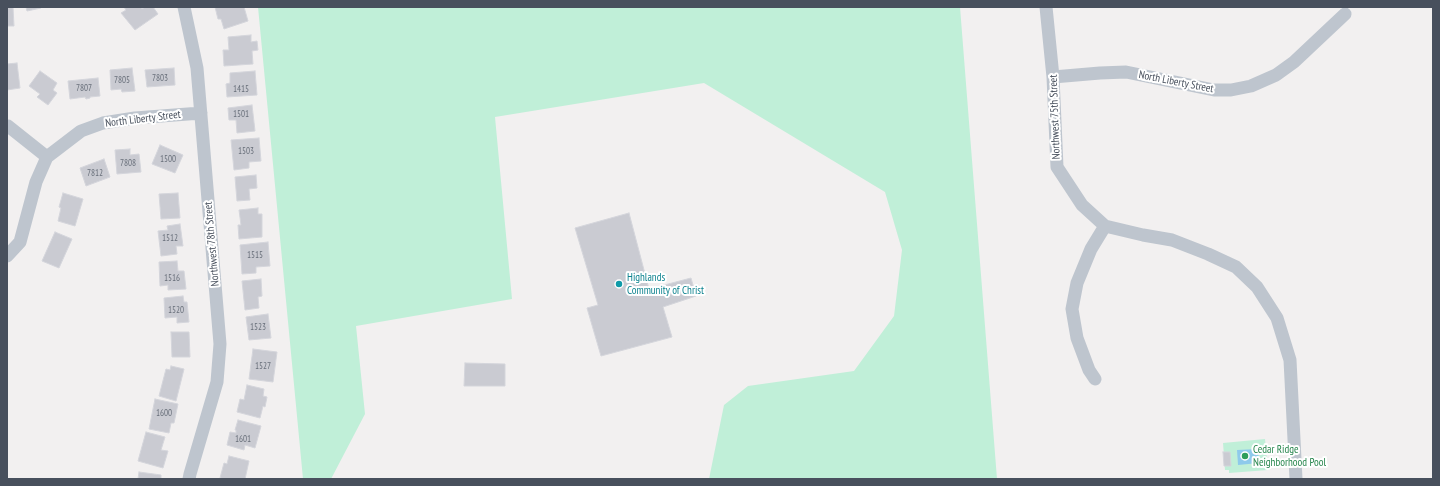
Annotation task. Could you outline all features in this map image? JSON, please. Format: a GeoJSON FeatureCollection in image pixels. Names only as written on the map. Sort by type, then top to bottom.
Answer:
{"type":"FeatureCollection","features":[{"type":"Feature","properties":{"kind":"street","name":"Northwest 78th Street"},"geometry":{"type":"LineString","coordinates":[[184,7],[197,68],[220,344],[217,382],[189,479]]}},
{"type":"Feature","properties":{"kind":"street","name":"Northwest 75th Street"},"geometry":{"type":"LineString","coordinates":[[1046,7],[1053,77],[1056,167],[1082,205],[1106,226],[1172,240],[1194,248],[1236,267],[1257,287],[1277,318],[1290,360],[1296,479]]}},
{"type":"Feature","properties":{"kind":"street","name":"North Liberty Street"},"geometry":{"type":"LineString","coordinates":[[1053,77],[1126,72],[1214,90],[1231,90],[1251,86],[1276,75],[1294,62],[1345,14]]}},
{"type":"Feature","properties":{"kind":"street","name":"North Liberty Street"},"geometry":{"type":"LineString","coordinates":[[46,157],[81,131],[103,123],[135,118],[201,113]]}},
{"type":"Feature","properties":{"kind":"street"},"geometry":{"type":"LineString","coordinates":[[7,256],[20,242],[36,182],[46,157],[8,126]]}},
{"type":"Feature","properties":{"kind":"street"},"geometry":{"type":"LineString","coordinates":[[1095,380],[1089,370],[1077,338],[1072,309],[1077,283],[1091,250],[1106,226]]}},
{"type":"Feature","properties":{"kind":"green space"},"geometry":{"type":"Polygon","coordinates":[[[258,7],[960,7],[997,479],[709,479],[724,405],[748,386],[854,371],[894,316],[902,250],[885,192],[704,83],[495,117],[512,299],[356,326],[365,414],[331,479],[303,479],[258,7]]]}},
{"type":"Feature","properties":{"kind":"green space","name":"Cedar Ridge Neighborhood Pool"},"geometry":{"type":"Polygon","coordinates":[[[1265,439],[1268,470],[1229,473],[1229,470],[1225,470],[1223,443],[1265,439]]]}},
{"type":"Feature","properties":{"kind":"water"},"geometry":{"type":"Polygon","coordinates":[[[1258,449],[1259,463],[1238,465],[1237,450],[1258,449]]]}},
{"type":"Feature","properties":{"kind":"building"},"geometry":{"type":"Polygon","coordinates":[[[7,7],[13,7],[14,26],[7,26],[7,7]]]}},
{"type":"Feature","properties":{"kind":"building"},"geometry":{"type":"Polygon","coordinates":[[[26,7],[41,7],[41,8],[27,11],[26,7]]]}},
{"type":"Feature","properties":{"kind":"building"},"geometry":{"type":"Polygon","coordinates":[[[124,7],[141,7],[142,9],[145,7],[153,7],[158,14],[135,30],[121,13],[126,10],[124,7]]]}},
{"type":"Feature","properties":{"kind":"building"},"geometry":{"type":"Polygon","coordinates":[[[215,7],[244,7],[248,21],[224,29],[221,19],[218,19],[215,7]]]}},
{"type":"Feature","properties":{"kind":"building"},"geometry":{"type":"Polygon","coordinates":[[[251,35],[251,42],[257,41],[258,50],[252,51],[253,64],[224,66],[223,50],[229,50],[228,37],[251,35]]]}},
{"type":"Feature","properties":{"kind":"building"},"geometry":{"type":"Polygon","coordinates":[[[17,63],[20,88],[7,90],[7,64],[17,63]]]}},
{"type":"Feature","properties":{"kind":"building"},"geometry":{"type":"Polygon","coordinates":[[[132,68],[135,91],[122,92],[121,89],[111,90],[110,70],[132,68]]]}},
{"type":"Feature","properties":{"kind":"building"},"geometry":{"type":"Polygon","coordinates":[[[174,68],[175,85],[147,87],[145,70],[174,68]]]}},
{"type":"Feature","properties":{"kind":"building"},"geometry":{"type":"Polygon","coordinates":[[[40,71],[57,83],[53,90],[57,93],[48,105],[37,97],[40,94],[29,86],[40,71]]]}},
{"type":"Feature","properties":{"kind":"building"},"geometry":{"type":"Polygon","coordinates":[[[255,71],[257,95],[227,97],[226,84],[230,83],[230,73],[255,71]]]}},
{"type":"Feature","properties":{"kind":"building"},"geometry":{"type":"Polygon","coordinates":[[[98,78],[100,96],[86,99],[85,97],[70,99],[68,81],[98,78]]]}},
{"type":"Feature","properties":{"kind":"building"},"geometry":{"type":"Polygon","coordinates":[[[252,105],[255,131],[237,133],[236,120],[229,120],[228,108],[252,105]]]}},
{"type":"Feature","properties":{"kind":"building"},"geometry":{"type":"Polygon","coordinates":[[[259,138],[261,161],[249,162],[249,168],[234,170],[231,140],[259,138]]]}},
{"type":"Feature","properties":{"kind":"building"},"geometry":{"type":"Polygon","coordinates":[[[160,145],[183,155],[175,173],[152,164],[160,145]]]}},
{"type":"Feature","properties":{"kind":"building"},"geometry":{"type":"Polygon","coordinates":[[[130,149],[130,155],[139,154],[141,172],[117,174],[115,150],[130,149]]]}},
{"type":"Feature","properties":{"kind":"building"},"geometry":{"type":"Polygon","coordinates":[[[104,159],[110,177],[86,186],[80,168],[104,159]]]}},
{"type":"Feature","properties":{"kind":"building"},"geometry":{"type":"Polygon","coordinates":[[[256,175],[257,188],[249,189],[250,200],[237,201],[235,177],[256,175]]]}},
{"type":"Feature","properties":{"kind":"building"},"geometry":{"type":"Polygon","coordinates":[[[63,193],[83,199],[75,226],[58,221],[61,208],[59,207],[63,193]]]}},
{"type":"Feature","properties":{"kind":"building"},"geometry":{"type":"Polygon","coordinates":[[[178,193],[180,218],[161,219],[159,194],[178,193]]]}},
{"type":"Feature","properties":{"kind":"building"},"geometry":{"type":"Polygon","coordinates":[[[258,208],[258,214],[262,214],[262,237],[239,239],[238,225],[241,225],[239,210],[258,208]]]}},
{"type":"Feature","properties":{"kind":"building","name":"Highlands Community of Christ"},"geometry":{"type":"Polygon","coordinates":[[[629,213],[649,289],[691,278],[696,296],[663,307],[672,337],[601,356],[587,308],[598,305],[575,228],[629,213]]]}},
{"type":"Feature","properties":{"kind":"building"},"geometry":{"type":"Polygon","coordinates":[[[180,224],[183,246],[176,246],[177,254],[161,256],[158,231],[168,230],[167,226],[180,224]]]}},
{"type":"Feature","properties":{"kind":"building"},"geometry":{"type":"Polygon","coordinates":[[[55,232],[72,239],[59,268],[42,261],[55,232]]]}},
{"type":"Feature","properties":{"kind":"building"},"geometry":{"type":"Polygon","coordinates":[[[268,242],[270,266],[256,267],[256,273],[242,274],[240,245],[268,242]]]}},
{"type":"Feature","properties":{"kind":"building"},"geometry":{"type":"Polygon","coordinates":[[[177,261],[178,271],[184,271],[186,289],[168,290],[168,285],[160,286],[159,262],[177,261]]]}},
{"type":"Feature","properties":{"kind":"building"},"geometry":{"type":"Polygon","coordinates":[[[261,279],[262,296],[258,297],[259,308],[245,310],[242,281],[261,279]]]}},
{"type":"Feature","properties":{"kind":"building"},"geometry":{"type":"Polygon","coordinates":[[[183,296],[184,302],[187,302],[189,322],[177,323],[177,317],[165,318],[164,298],[183,296]]]}},
{"type":"Feature","properties":{"kind":"building"},"geometry":{"type":"Polygon","coordinates":[[[268,314],[271,338],[249,340],[246,317],[268,314]]]}},
{"type":"Feature","properties":{"kind":"building"},"geometry":{"type":"Polygon","coordinates":[[[171,332],[189,332],[190,357],[172,357],[171,332]]]}},
{"type":"Feature","properties":{"kind":"building"},"geometry":{"type":"Polygon","coordinates":[[[253,349],[277,352],[273,382],[249,379],[253,349]]]}},
{"type":"Feature","properties":{"kind":"building"},"geometry":{"type":"Polygon","coordinates":[[[465,363],[505,364],[505,386],[464,386],[465,363]]]}},
{"type":"Feature","properties":{"kind":"building"},"geometry":{"type":"Polygon","coordinates":[[[171,366],[184,369],[176,401],[159,396],[166,369],[170,370],[171,366]]]}},
{"type":"Feature","properties":{"kind":"building"},"geometry":{"type":"Polygon","coordinates":[[[247,385],[264,389],[263,396],[267,397],[265,407],[263,406],[260,418],[237,412],[240,399],[244,400],[247,385]]]}},
{"type":"Feature","properties":{"kind":"building"},"geometry":{"type":"Polygon","coordinates":[[[155,399],[178,404],[174,423],[171,423],[169,433],[149,429],[155,399]]]}},
{"type":"Feature","properties":{"kind":"building"},"geometry":{"type":"Polygon","coordinates":[[[238,420],[261,426],[255,448],[245,445],[244,450],[227,445],[230,432],[236,433],[235,430],[238,420]]]}},
{"type":"Feature","properties":{"kind":"building"},"geometry":{"type":"Polygon","coordinates":[[[146,432],[165,437],[161,450],[168,451],[163,468],[138,461],[146,432]]]}},
{"type":"Feature","properties":{"kind":"building"},"geometry":{"type":"Polygon","coordinates":[[[1223,452],[1230,452],[1231,466],[1224,466],[1223,452]]]}},
{"type":"Feature","properties":{"kind":"building"},"geometry":{"type":"Polygon","coordinates":[[[229,456],[249,461],[245,479],[220,478],[224,463],[227,464],[229,456]]]}},
{"type":"Feature","properties":{"kind":"building"},"geometry":{"type":"Polygon","coordinates":[[[139,472],[161,475],[161,479],[138,479],[139,472]]]}},
{"type":"Feature","properties":{"kind":"place","name":"Highlands Community of Christ"},"geometry":{"type":"Point","coordinates":[619,284]}},
{"type":"Feature","properties":{"kind":"place","name":"Cedar Ridge Neighborhood Pool"},"geometry":{"type":"Point","coordinates":[1245,456]}}]}
